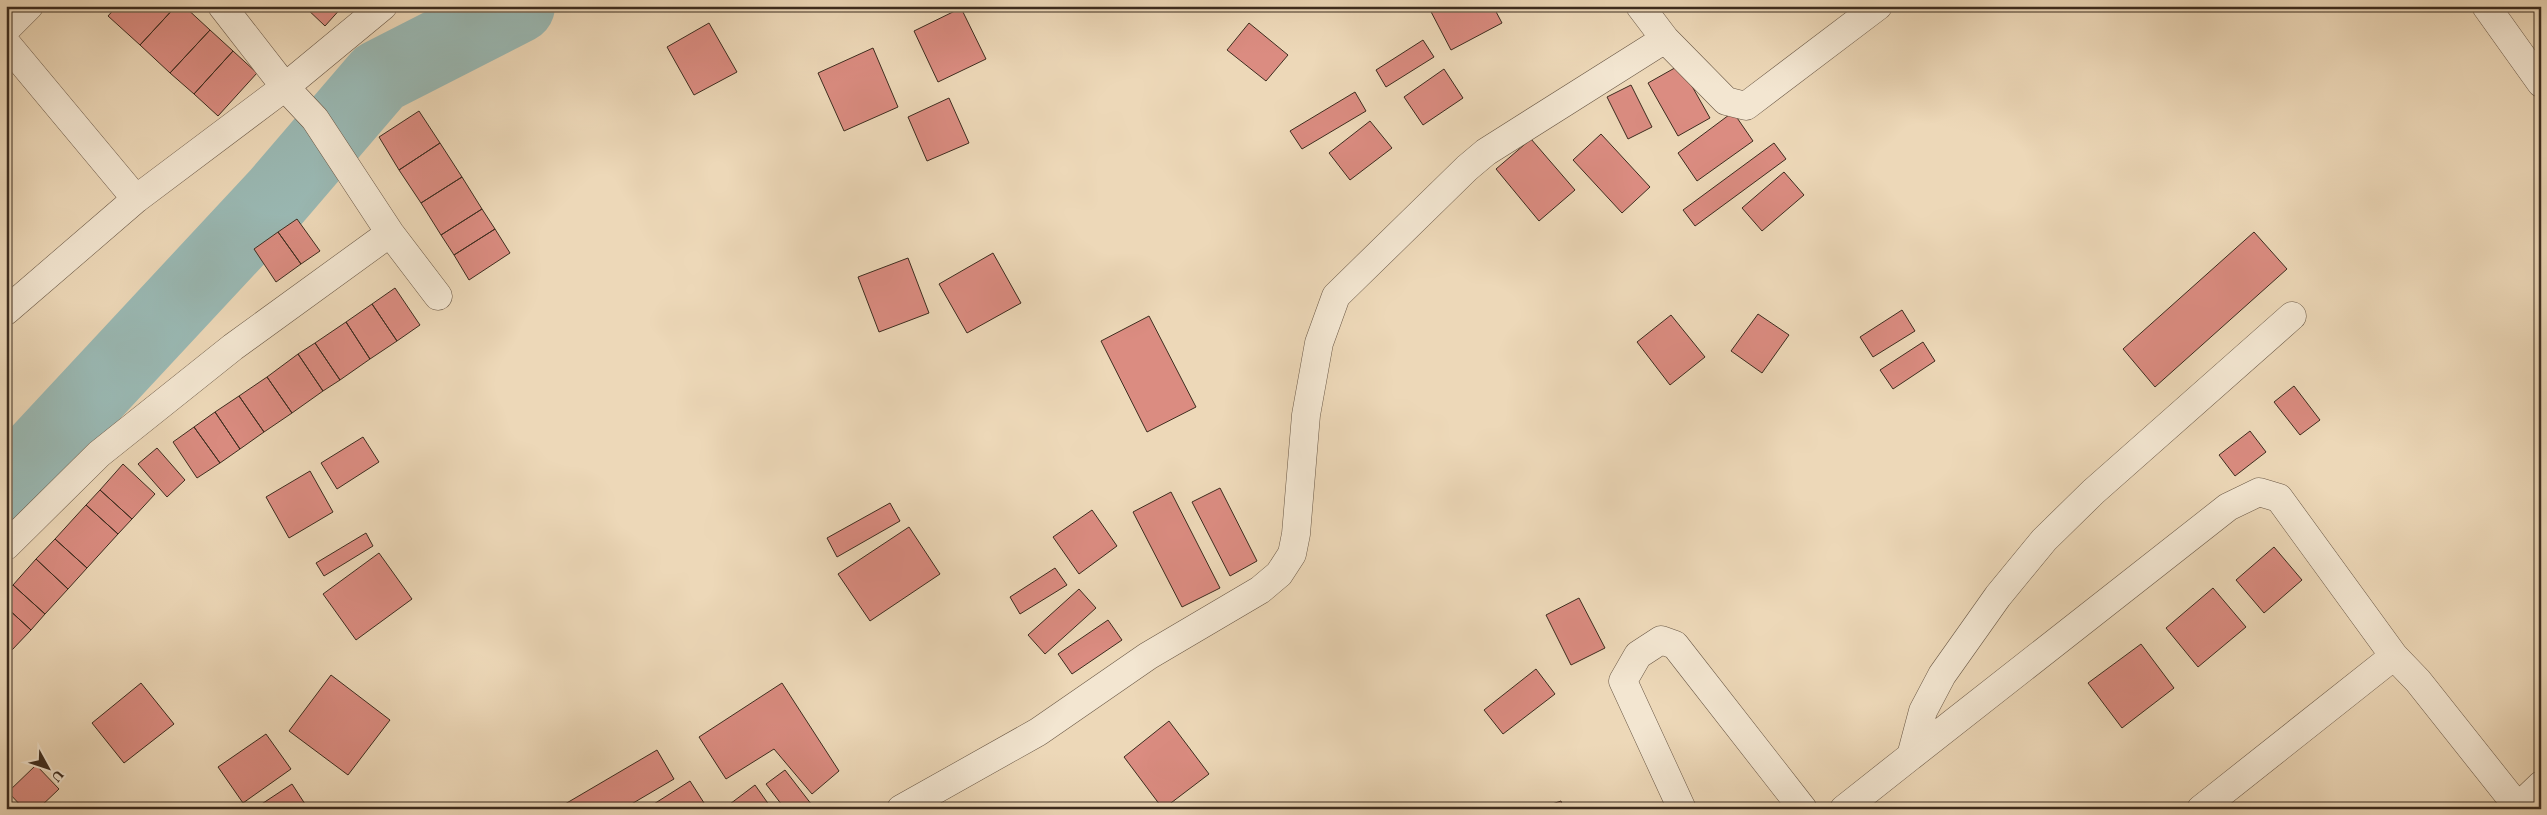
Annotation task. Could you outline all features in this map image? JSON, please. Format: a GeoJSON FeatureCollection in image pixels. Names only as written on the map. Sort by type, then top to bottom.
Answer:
{"type":"FeatureCollection","features":[{"type":"Feature","properties":{"kind":"street"},"geometry":{"type":"LineString","coordinates":[[6,28],[28,6]]}},
{"type":"Feature","properties":{"kind":"street"},"geometry":{"type":"LineString","coordinates":[[222,6],[285,88],[315,119],[390,233],[438,296]]}},
{"type":"Feature","properties":{"kind":"street"},"geometry":{"type":"LineString","coordinates":[[6,310],[136,199],[285,88],[383,6]]}},
{"type":"Feature","properties":{"kind":"street"},"geometry":{"type":"LineString","coordinates":[[1640,6],[1665,39],[1726,101],[1746,106],[1878,6]]}},
{"type":"Feature","properties":{"kind":"street"},"geometry":{"type":"LineString","coordinates":[[2486,6],[2541,82]]}},
{"type":"Feature","properties":{"kind":"street"},"geometry":{"type":"LineString","coordinates":[[901,809],[1038,732],[1110,680],[1260,590],[1279,574],[1292,554],[1296,534],[1306,415],[1319,343],[1336,296],[1467,168],[1486,152],[1665,39]]}},
{"type":"Feature","properties":{"kind":"street"},"geometry":{"type":"LineString","coordinates":[[6,44],[136,199]]}},
{"type":"Feature","properties":{"kind":"street"},"geometry":{"type":"LineString","coordinates":[[6,546],[99,454],[233,347],[390,233]]}},
{"type":"Feature","properties":{"kind":"street"},"geometry":{"type":"LineString","coordinates":[[1911,756],[1923,711],[1942,675],[1998,596],[2044,540],[2092,492],[2292,316]]}},
{"type":"Feature","properties":{"kind":"street"},"geometry":{"type":"LineString","coordinates":[[1844,809],[2228,508],[2259,492],[2279,498],[2394,656],[2418,681],[2517,808],[2541,785]]}},
{"type":"Feature","properties":{"kind":"street"},"geometry":{"type":"LineString","coordinates":[[1682,809],[1623,681],[1638,655],[1661,640],[1675,645],[1803,809]]}},
{"type":"Feature","properties":{"kind":"street"},"geometry":{"type":"LineString","coordinates":[[2201,809],[2394,656]]}},
{"type":"Feature","properties":{"kind":"building"},"geometry":{"type":"Polygon","coordinates":[[[117,6],[176,6],[140,45],[108,16],[117,6]]]}},
{"type":"Feature","properties":{"kind":"building"},"geometry":{"type":"Polygon","coordinates":[[[176,6],[184,6],[210,30],[170,73],[140,45],[176,6]]]}},
{"type":"Feature","properties":{"kind":"building"},"geometry":{"type":"Polygon","coordinates":[[[304,6],[343,6],[325,26],[304,6]]]}},
{"type":"Feature","properties":{"kind":"building"},"geometry":{"type":"Polygon","coordinates":[[[1428,6],[1493,6],[1502,23],[1451,50],[1428,6]]]}},
{"type":"Feature","properties":{"kind":"building"},"geometry":{"type":"Polygon","coordinates":[[[961,8],[986,59],[938,82],[914,31],[961,8]]]}},
{"type":"Feature","properties":{"kind":"building"},"geometry":{"type":"Polygon","coordinates":[[[709,23],[737,72],[694,95],[667,47],[709,23]]]}},
{"type":"Feature","properties":{"kind":"building"},"geometry":{"type":"Polygon","coordinates":[[[1249,23],[1288,55],[1266,81],[1227,50],[1249,23]]]}},
{"type":"Feature","properties":{"kind":"building"},"geometry":{"type":"Polygon","coordinates":[[[210,30],[233,51],[194,94],[170,73],[210,30]]]}},
{"type":"Feature","properties":{"kind":"building"},"geometry":{"type":"Polygon","coordinates":[[[1423,40],[1434,57],[1386,87],[1376,70],[1423,40]]]}},
{"type":"Feature","properties":{"kind":"building"},"geometry":{"type":"Polygon","coordinates":[[[873,48],[898,107],[844,131],[818,73],[873,48]]]}},
{"type":"Feature","properties":{"kind":"building"},"geometry":{"type":"Polygon","coordinates":[[[233,51],[257,73],[218,116],[194,94],[233,51]]]}},
{"type":"Feature","properties":{"kind":"building"},"geometry":{"type":"Polygon","coordinates":[[[1680,65],[1710,118],[1678,136],[1648,83],[1680,65]]]}},
{"type":"Feature","properties":{"kind":"building"},"geometry":{"type":"Polygon","coordinates":[[[1444,69],[1463,98],[1423,125],[1404,97],[1444,69]]]}},
{"type":"Feature","properties":{"kind":"building"},"geometry":{"type":"Polygon","coordinates":[[[1631,85],[1652,127],[1628,139],[1607,97],[1631,85]]]}},
{"type":"Feature","properties":{"kind":"building"},"geometry":{"type":"Polygon","coordinates":[[[1355,92],[1366,111],[1302,149],[1290,131],[1355,92]]]}},
{"type":"Feature","properties":{"kind":"building"},"geometry":{"type":"Polygon","coordinates":[[[949,98],[969,143],[927,161],[908,117],[949,98]]]}},
{"type":"Feature","properties":{"kind":"building"},"geometry":{"type":"Polygon","coordinates":[[[419,111],[440,143],[399,170],[379,137],[419,111]]]}},
{"type":"Feature","properties":{"kind":"building"},"geometry":{"type":"Polygon","coordinates":[[[1733,112],[1753,141],[1697,181],[1678,153],[1733,112]]]}},
{"type":"Feature","properties":{"kind":"building"},"geometry":{"type":"Polygon","coordinates":[[[1370,121],[1392,148],[1350,180],[1329,153],[1370,121]]]}},
{"type":"Feature","properties":{"kind":"building"},"geometry":{"type":"Polygon","coordinates":[[[1601,134],[1650,187],[1622,213],[1573,160],[1601,134]]]}},
{"type":"Feature","properties":{"kind":"building"},"geometry":{"type":"Polygon","coordinates":[[[1531,139],[1575,190],[1539,221],[1496,169],[1531,139]]]}},
{"type":"Feature","properties":{"kind":"building"},"geometry":{"type":"Polygon","coordinates":[[[440,143],[462,177],[421,203],[399,170],[440,143]]]}},
{"type":"Feature","properties":{"kind":"building"},"geometry":{"type":"Polygon","coordinates":[[[1774,143],[1786,159],[1695,226],[1683,210],[1774,143]]]}},
{"type":"Feature","properties":{"kind":"building"},"geometry":{"type":"Polygon","coordinates":[[[1784,172],[1804,195],[1762,231],[1742,208],[1784,172]]]}},
{"type":"Feature","properties":{"kind":"building"},"geometry":{"type":"Polygon","coordinates":[[[462,177],[482,209],[441,235],[421,203],[462,177]]]}},
{"type":"Feature","properties":{"kind":"building"},"geometry":{"type":"Polygon","coordinates":[[[482,209],[495,229],[454,255],[441,235],[482,209]]]}},
{"type":"Feature","properties":{"kind":"building"},"geometry":{"type":"Polygon","coordinates":[[[297,219],[320,251],[301,264],[278,232],[297,219]]]}},
{"type":"Feature","properties":{"kind":"building"},"geometry":{"type":"Polygon","coordinates":[[[495,229],[510,253],[469,280],[454,255],[495,229]]]}},
{"type":"Feature","properties":{"kind":"building"},"geometry":{"type":"Polygon","coordinates":[[[278,232],[301,264],[276,282],[254,249],[278,232]]]}},
{"type":"Feature","properties":{"kind":"building"},"geometry":{"type":"Polygon","coordinates":[[[2254,232],[2287,269],[2155,387],[2123,349],[2254,232]]]}},
{"type":"Feature","properties":{"kind":"building"},"geometry":{"type":"Polygon","coordinates":[[[993,253],[1021,303],[967,333],[939,284],[993,253]]]}},
{"type":"Feature","properties":{"kind":"building"},"geometry":{"type":"Polygon","coordinates":[[[908,258],[929,313],[879,332],[858,277],[908,258]]]}},
{"type":"Feature","properties":{"kind":"building"},"geometry":{"type":"Polygon","coordinates":[[[395,288],[420,325],[397,341],[372,304],[395,288]]]}},
{"type":"Feature","properties":{"kind":"building"},"geometry":{"type":"Polygon","coordinates":[[[372,304],[397,341],[370,359],[346,322],[372,304]]]}},
{"type":"Feature","properties":{"kind":"building"},"geometry":{"type":"Polygon","coordinates":[[[1902,310],[1915,331],[1873,357],[1860,337],[1902,310]]]}},
{"type":"Feature","properties":{"kind":"building"},"geometry":{"type":"Polygon","coordinates":[[[1758,314],[1789,335],[1762,373],[1731,351],[1758,314]]]}},
{"type":"Feature","properties":{"kind":"building"},"geometry":{"type":"Polygon","coordinates":[[[1671,315],[1705,357],[1670,385],[1637,342],[1671,315]]]}},
{"type":"Feature","properties":{"kind":"building"},"geometry":{"type":"Polygon","coordinates":[[[1149,316],[1196,407],[1147,432],[1101,341],[1149,316]]]}},
{"type":"Feature","properties":{"kind":"building"},"geometry":{"type":"Polygon","coordinates":[[[346,322],[370,359],[340,380],[315,343],[346,322]]]}},
{"type":"Feature","properties":{"kind":"building"},"geometry":{"type":"Polygon","coordinates":[[[1923,342],[1935,361],[1893,389],[1880,370],[1923,342]]]}},
{"type":"Feature","properties":{"kind":"building"},"geometry":{"type":"Polygon","coordinates":[[[315,343],[340,380],[323,391],[298,354],[315,343]]]}},
{"type":"Feature","properties":{"kind":"building"},"geometry":{"type":"Polygon","coordinates":[[[298,354],[323,391],[292,413],[267,377],[298,354]]]}},
{"type":"Feature","properties":{"kind":"building"},"geometry":{"type":"Polygon","coordinates":[[[267,377],[292,413],[264,432],[239,396],[267,377]]]}},
{"type":"Feature","properties":{"kind":"building"},"geometry":{"type":"Polygon","coordinates":[[[2294,386],[2320,420],[2300,435],[2274,402],[2294,386]]]}},
{"type":"Feature","properties":{"kind":"building"},"geometry":{"type":"Polygon","coordinates":[[[239,396],[264,432],[240,449],[215,412],[239,396]]]}},
{"type":"Feature","properties":{"kind":"building"},"geometry":{"type":"Polygon","coordinates":[[[215,412],[240,449],[220,463],[194,427],[215,412]]]}},
{"type":"Feature","properties":{"kind":"building"},"geometry":{"type":"Polygon","coordinates":[[[194,427],[220,463],[197,478],[173,442],[194,427]]]}},
{"type":"Feature","properties":{"kind":"building"},"geometry":{"type":"Polygon","coordinates":[[[2250,431],[2266,452],[2235,476],[2219,455],[2250,431]]]}},
{"type":"Feature","properties":{"kind":"building"},"geometry":{"type":"Polygon","coordinates":[[[363,437],[379,462],[337,489],[321,463],[363,437]]]}},
{"type":"Feature","properties":{"kind":"building"},"geometry":{"type":"Polygon","coordinates":[[[6,447],[11,451],[6,457],[6,447]]]}},
{"type":"Feature","properties":{"kind":"building"},"geometry":{"type":"Polygon","coordinates":[[[157,448],[185,480],[167,497],[138,464],[157,448]]]}},
{"type":"Feature","properties":{"kind":"building"},"geometry":{"type":"Polygon","coordinates":[[[123,464],[155,494],[132,519],[100,490],[123,464]]]}},
{"type":"Feature","properties":{"kind":"building"},"geometry":{"type":"Polygon","coordinates":[[[310,471],[333,512],[289,538],[266,497],[310,471]]]}},
{"type":"Feature","properties":{"kind":"building"},"geometry":{"type":"Polygon","coordinates":[[[1220,488],[1257,561],[1230,576],[1192,502],[1220,488]]]}},
{"type":"Feature","properties":{"kind":"building"},"geometry":{"type":"Polygon","coordinates":[[[100,490],[132,519],[118,534],[86,505],[100,490]]]}},
{"type":"Feature","properties":{"kind":"building"},"geometry":{"type":"Polygon","coordinates":[[[1171,492],[1220,588],[1182,607],[1133,512],[1171,492]]]}},
{"type":"Feature","properties":{"kind":"building"},"geometry":{"type":"Polygon","coordinates":[[[890,503],[900,521],[837,557],[827,538],[890,503]]]}},
{"type":"Feature","properties":{"kind":"building"},"geometry":{"type":"Polygon","coordinates":[[[86,505],[118,534],[87,568],[55,539],[86,505]]]}},
{"type":"Feature","properties":{"kind":"building"},"geometry":{"type":"Polygon","coordinates":[[[1092,510],[1117,546],[1079,574],[1053,537],[1092,510]]]}},
{"type":"Feature","properties":{"kind":"building"},"geometry":{"type":"Polygon","coordinates":[[[909,527],[940,574],[870,621],[838,574],[909,527]]]}},
{"type":"Feature","properties":{"kind":"building"},"geometry":{"type":"Polygon","coordinates":[[[366,533],[373,546],[324,576],[316,563],[366,533]]]}},
{"type":"Feature","properties":{"kind":"building"},"geometry":{"type":"Polygon","coordinates":[[[55,539],[87,568],[68,589],[36,559],[55,539]]]}},
{"type":"Feature","properties":{"kind":"building"},"geometry":{"type":"Polygon","coordinates":[[[2274,547],[2302,580],[2264,613],[2236,580],[2274,547]]]}},
{"type":"Feature","properties":{"kind":"building"},"geometry":{"type":"Polygon","coordinates":[[[379,553],[412,599],[356,640],[323,594],[379,553]]]}},
{"type":"Feature","properties":{"kind":"building"},"geometry":{"type":"Polygon","coordinates":[[[36,559],[68,589],[45,614],[13,585],[36,559]]]}},
{"type":"Feature","properties":{"kind":"building"},"geometry":{"type":"Polygon","coordinates":[[[1055,568],[1067,585],[1020,614],[1010,597],[1055,568]]]}},
{"type":"Feature","properties":{"kind":"building"},"geometry":{"type":"Polygon","coordinates":[[[13,585],[45,614],[31,630],[6,607],[6,592],[13,585]]]}},
{"type":"Feature","properties":{"kind":"building"},"geometry":{"type":"Polygon","coordinates":[[[2213,588],[2246,627],[2198,667],[2166,628],[2213,588]]]}},
{"type":"Feature","properties":{"kind":"building"},"geometry":{"type":"Polygon","coordinates":[[[1079,589],[1096,608],[1045,654],[1028,635],[1079,589]]]}},
{"type":"Feature","properties":{"kind":"building"},"geometry":{"type":"Polygon","coordinates":[[[1579,598],[1605,648],[1571,665],[1546,615],[1579,598]]]}},
{"type":"Feature","properties":{"kind":"building"},"geometry":{"type":"Polygon","coordinates":[[[6,607],[31,630],[11,651],[6,647],[6,607]]]}},
{"type":"Feature","properties":{"kind":"building"},"geometry":{"type":"Polygon","coordinates":[[[1108,620],[1122,640],[1072,674],[1058,654],[1108,620]]]}},
{"type":"Feature","properties":{"kind":"building"},"geometry":{"type":"Polygon","coordinates":[[[2141,644],[2174,688],[2122,728],[2088,683],[2141,644]]]}},
{"type":"Feature","properties":{"kind":"building"},"geometry":{"type":"Polygon","coordinates":[[[6,647],[11,651],[6,657],[6,647]]]}},
{"type":"Feature","properties":{"kind":"building"},"geometry":{"type":"Polygon","coordinates":[[[1536,669],[1555,694],[1503,734],[1484,710],[1536,669]]]}},
{"type":"Feature","properties":{"kind":"building"},"geometry":{"type":"Polygon","coordinates":[[[331,675],[390,720],[348,775],[289,731],[331,675]]]}},
{"type":"Feature","properties":{"kind":"building"},"geometry":{"type":"Polygon","coordinates":[[[141,683],[174,724],[124,763],[92,723],[141,683]]]}},
{"type":"Feature","properties":{"kind":"building"},"geometry":{"type":"Polygon","coordinates":[[[782,683],[839,771],[812,794],[774,749],[726,779],[699,737],[782,683]]]}},
{"type":"Feature","properties":{"kind":"building"},"geometry":{"type":"Polygon","coordinates":[[[1169,721],[1209,774],[1163,809],[1124,757],[1169,721]]]}},
{"type":"Feature","properties":{"kind":"building"},"geometry":{"type":"Polygon","coordinates":[[[266,734],[291,769],[243,803],[218,767],[266,734]]]}},
{"type":"Feature","properties":{"kind":"building"},"geometry":{"type":"Polygon","coordinates":[[[657,750],[674,779],[623,809],[568,809],[565,804],[657,750]]]}},
{"type":"Feature","properties":{"kind":"building"},"geometry":{"type":"Polygon","coordinates":[[[36,765],[59,789],[38,809],[24,809],[8,792],[36,765]]]}},
{"type":"Feature","properties":{"kind":"building"},"geometry":{"type":"Polygon","coordinates":[[[785,770],[815,809],[785,809],[766,784],[785,770]]]}},
{"type":"Feature","properties":{"kind":"building"},"geometry":{"type":"Polygon","coordinates":[[[690,781],[706,806],[702,809],[646,809],[690,781]]]}},
{"type":"Feature","properties":{"kind":"building"},"geometry":{"type":"Polygon","coordinates":[[[292,784],[307,807],[303,809],[254,809],[292,784]]]}},
{"type":"Feature","properties":{"kind":"building"},"geometry":{"type":"Polygon","coordinates":[[[755,785],[772,809],[728,809],[726,807],[755,785]]]}},
{"type":"Feature","properties":{"kind":"building"},"geometry":{"type":"Polygon","coordinates":[[[1561,801],[1564,809],[1537,809],[1561,801]]]}},
{"type":"Feature","properties":{"kind":"waterway"},"geometry":{"type":"LineString","coordinates":[[6,487],[277,196],[379,77],[518,6]]}}]}
